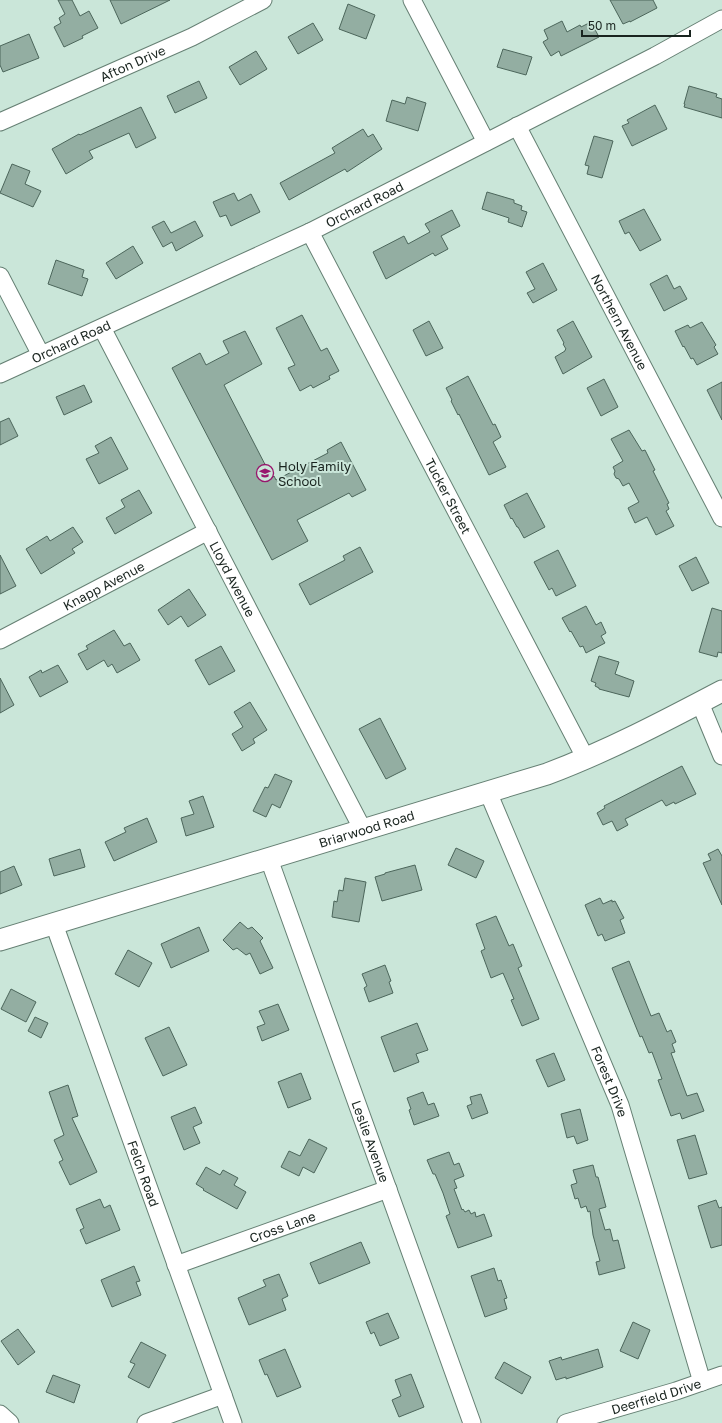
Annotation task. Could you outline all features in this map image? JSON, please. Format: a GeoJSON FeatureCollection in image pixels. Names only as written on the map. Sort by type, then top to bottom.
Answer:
{"type":"FeatureCollection","features":[{"type":"Feature","properties":{"kind":"street","name":"Afton Drive"},"geometry":{"type":"LineString","coordinates":[[0,122],[192,37],[263,0]]}},
{"type":"Feature","properties":{"kind":"street"},"geometry":{"type":"LineString","coordinates":[[412,0],[486,142]]}},
{"type":"Feature","properties":{"kind":"street","name":"Orchard Road"},"geometry":{"type":"LineString","coordinates":[[0,374],[310,232],[721,21]]}},
{"type":"Feature","properties":{"kind":"street","name":"Northern Avenue"},"geometry":{"type":"LineString","coordinates":[[517,126],[722,518]]}},
{"type":"Feature","properties":{"kind":"street","name":"Tucker Street"},"geometry":{"type":"LineString","coordinates":[[310,232],[586,759]]}},
{"type":"Feature","properties":{"kind":"street"},"geometry":{"type":"LineString","coordinates":[[0,276],[41,355]]}},
{"type":"Feature","properties":{"kind":"street","name":"Lloyd Avenue"},"geometry":{"type":"LineString","coordinates":[[102,328],[363,830]]}},
{"type":"Feature","properties":{"kind":"street","name":"Knapp Avenue"},"geometry":{"type":"LineString","coordinates":[[0,640],[208,531]]}},
{"type":"Feature","properties":{"kind":"street","name":"Briarwood Road"},"geometry":{"type":"LineString","coordinates":[[0,940],[547,774],[626,741],[722,691]]}},
{"type":"Feature","properties":{"kind":"street"},"geometry":{"type":"LineString","coordinates":[[700,703],[722,756]]}},
{"type":"Feature","properties":{"kind":"street","name":"Forest Drive"},"geometry":{"type":"LineString","coordinates":[[488,792],[620,1105],[702,1382]]}},
{"type":"Feature","properties":{"kind":"street","name":"Leslie Avenue"},"geometry":{"type":"LineString","coordinates":[[269,859],[472,1423]]}},
{"type":"Feature","properties":{"kind":"street","name":"Felch Road"},"geometry":{"type":"LineString","coordinates":[[54,924],[233,1423]]}},
{"type":"Feature","properties":{"kind":"street","name":"Cross Lane"},"geometry":{"type":"LineString","coordinates":[[176,1265],[388,1189]]}},
{"type":"Feature","properties":{"kind":"street","name":"Deerfield Drive"},"geometry":{"type":"LineString","coordinates":[[566,1423],[634,1404],[722,1375]]}},
{"type":"Feature","properties":{"kind":"street"},"geometry":{"type":"LineString","coordinates":[[146,1423],[223,1395]]}},
{"type":"Feature","properties":{"kind":"street"},"geometry":{"type":"LineString","coordinates":[[0,1414],[10,1423]]}},
{"type":"Feature","properties":{"kind":"building"},"geometry":{"type":"Polygon","coordinates":[[[58,0],[72,0],[80,16],[89,11],[98,28],[82,36],[83,38],[64,47],[54,27],[61,23],[59,18],[65,14],[58,0]]]}},
{"type":"Feature","properties":{"kind":"building"},"geometry":{"type":"Polygon","coordinates":[[[110,0],[170,0],[121,24],[110,0]]]}},
{"type":"Feature","properties":{"kind":"building"},"geometry":{"type":"Polygon","coordinates":[[[610,0],[653,0],[657,8],[623,24],[610,0]]]}},
{"type":"Feature","properties":{"kind":"building"},"geometry":{"type":"Polygon","coordinates":[[[348,4],[375,15],[366,39],[339,29],[348,4]]]}},
{"type":"Feature","properties":{"kind":"building"},"geometry":{"type":"Polygon","coordinates":[[[562,21],[567,32],[580,25],[581,27],[591,22],[599,37],[561,56],[559,51],[551,56],[543,42],[548,39],[544,30],[562,21]]]}},
{"type":"Feature","properties":{"kind":"building"},"geometry":{"type":"Polygon","coordinates":[[[313,23],[323,40],[298,54],[288,37],[313,23]]]}},
{"type":"Feature","properties":{"kind":"building"},"geometry":{"type":"Polygon","coordinates":[[[29,34],[39,58],[3,72],[0,65],[0,46],[29,34]]]}},
{"type":"Feature","properties":{"kind":"building"},"geometry":{"type":"Polygon","coordinates":[[[503,49],[532,57],[526,75],[497,67],[503,49]]]}},
{"type":"Feature","properties":{"kind":"building"},"geometry":{"type":"Polygon","coordinates":[[[256,51],[267,69],[240,85],[229,67],[256,51]]]}},
{"type":"Feature","properties":{"kind":"building"},"geometry":{"type":"Polygon","coordinates":[[[199,81],[207,98],[175,113],[167,96],[199,81]]]}},
{"type":"Feature","properties":{"kind":"building"},"geometry":{"type":"Polygon","coordinates":[[[689,86],[717,94],[716,97],[722,99],[722,118],[684,107],[689,86]]]}},
{"type":"Feature","properties":{"kind":"building"},"geometry":{"type":"Polygon","coordinates":[[[407,97],[426,103],[418,131],[386,121],[392,100],[405,104],[407,97]]]}},
{"type":"Feature","properties":{"kind":"building"},"geometry":{"type":"Polygon","coordinates":[[[655,105],[667,129],[632,146],[622,126],[629,123],[627,120],[655,105]]]}},
{"type":"Feature","properties":{"kind":"building"},"geometry":{"type":"Polygon","coordinates":[[[141,107],[156,138],[136,148],[129,133],[89,151],[93,158],[66,174],[52,149],[79,134],[80,135],[141,107]]]}},
{"type":"Feature","properties":{"kind":"building"},"geometry":{"type":"Polygon","coordinates":[[[363,129],[368,137],[373,134],[382,149],[347,172],[345,169],[289,200],[280,183],[335,153],[332,148],[363,129]]]}},
{"type":"Feature","properties":{"kind":"building"},"geometry":{"type":"Polygon","coordinates":[[[594,136],[613,141],[602,178],[587,174],[589,166],[585,165],[594,136]]]}},
{"type":"Feature","properties":{"kind":"building"},"geometry":{"type":"Polygon","coordinates":[[[12,164],[30,171],[25,184],[41,191],[33,207],[0,193],[12,164]]]}},
{"type":"Feature","properties":{"kind":"building"},"geometry":{"type":"Polygon","coordinates":[[[487,192],[514,200],[514,203],[522,206],[521,210],[527,212],[522,227],[508,222],[509,218],[482,209],[487,192]]]}},
{"type":"Feature","properties":{"kind":"building"},"geometry":{"type":"Polygon","coordinates":[[[234,193],[238,201],[251,194],[260,212],[231,226],[226,215],[220,217],[213,202],[234,193]]]}},
{"type":"Feature","properties":{"kind":"building"},"geometry":{"type":"Polygon","coordinates":[[[644,209],[661,240],[640,251],[629,232],[625,234],[619,221],[644,209]]]}},
{"type":"Feature","properties":{"kind":"building"},"geometry":{"type":"Polygon","coordinates":[[[452,210],[460,226],[441,236],[448,249],[435,256],[433,253],[386,279],[373,252],[404,236],[408,244],[430,232],[425,224],[452,210]]]}},
{"type":"Feature","properties":{"kind":"building"},"geometry":{"type":"Polygon","coordinates":[[[164,221],[171,233],[195,221],[203,236],[176,251],[172,242],[163,247],[152,227],[164,221]]]}},
{"type":"Feature","properties":{"kind":"building"},"geometry":{"type":"Polygon","coordinates":[[[133,246],[143,263],[116,279],[106,263],[133,246]]]}},
{"type":"Feature","properties":{"kind":"building"},"geometry":{"type":"Polygon","coordinates":[[[56,260],[84,270],[82,277],[88,279],[82,296],[48,284],[56,260]]]}},
{"type":"Feature","properties":{"kind":"building"},"geometry":{"type":"Polygon","coordinates":[[[543,263],[557,290],[533,303],[527,293],[535,289],[526,272],[543,263]]]}},
{"type":"Feature","properties":{"kind":"building"},"geometry":{"type":"Polygon","coordinates":[[[667,275],[674,289],[680,286],[687,299],[664,311],[650,284],[667,275]]]}},
{"type":"Feature","properties":{"kind":"building"},"geometry":{"type":"Polygon","coordinates":[[[302,315],[321,351],[327,348],[339,371],[329,376],[330,379],[313,388],[311,385],[300,391],[288,368],[295,365],[276,328],[302,315]]]}},
{"type":"Feature","properties":{"kind":"building"},"geometry":{"type":"Polygon","coordinates":[[[429,321],[443,348],[426,356],[413,330],[429,321]]]}},
{"type":"Feature","properties":{"kind":"building"},"geometry":{"type":"Polygon","coordinates":[[[573,321],[592,357],[563,374],[555,357],[566,349],[557,330],[573,321]]]}},
{"type":"Feature","properties":{"kind":"building"},"geometry":{"type":"Polygon","coordinates":[[[702,322],[716,345],[714,347],[718,354],[697,365],[693,358],[691,359],[684,346],[683,347],[675,331],[688,325],[690,328],[702,322]]]}},
{"type":"Feature","properties":{"kind":"building"},"geometry":{"type":"Polygon","coordinates":[[[245,331],[262,364],[224,385],[272,478],[274,476],[276,480],[328,453],[327,450],[341,442],[366,490],[352,497],[349,493],[297,520],[308,541],[272,560],[172,368],[200,353],[206,365],[229,353],[223,341],[245,331]]]}},
{"type":"Feature","properties":{"kind":"building"},"geometry":{"type":"Polygon","coordinates":[[[468,376],[493,425],[495,424],[501,437],[493,442],[506,467],[489,475],[451,401],[452,400],[446,388],[468,376]]]}},
{"type":"Feature","properties":{"kind":"building"},"geometry":{"type":"Polygon","coordinates":[[[604,379],[618,407],[601,416],[587,388],[604,379]]]}},
{"type":"Feature","properties":{"kind":"building"},"geometry":{"type":"Polygon","coordinates":[[[722,382],[722,420],[707,390],[722,382]]]}},
{"type":"Feature","properties":{"kind":"building"},"geometry":{"type":"Polygon","coordinates":[[[84,385],[92,402],[64,415],[56,397],[84,385]]]}},
{"type":"Feature","properties":{"kind":"building"},"geometry":{"type":"Polygon","coordinates":[[[9,418],[18,436],[0,445],[0,422],[9,418]]]}},
{"type":"Feature","properties":{"kind":"building"},"geometry":{"type":"Polygon","coordinates":[[[629,430],[642,451],[645,450],[655,470],[653,471],[669,503],[667,504],[669,509],[666,511],[674,526],[656,535],[647,517],[635,523],[628,508],[639,502],[629,483],[623,486],[614,474],[615,471],[613,467],[623,461],[611,439],[629,430]]]}},
{"type":"Feature","properties":{"kind":"building"},"geometry":{"type":"Polygon","coordinates":[[[111,437],[128,469],[99,484],[86,459],[99,453],[95,446],[111,437]]]}},
{"type":"Feature","properties":{"kind":"building"},"geometry":{"type":"Polygon","coordinates":[[[139,490],[152,513],[115,534],[106,518],[125,507],[121,500],[139,490]]]}},
{"type":"Feature","properties":{"kind":"building"},"geometry":{"type":"Polygon","coordinates":[[[527,493],[545,527],[524,538],[512,518],[511,519],[504,505],[527,493]]]}},
{"type":"Feature","properties":{"kind":"building"},"geometry":{"type":"Polygon","coordinates":[[[73,527],[83,542],[72,549],[75,553],[41,574],[26,549],[47,536],[50,541],[73,527]]]}},
{"type":"Feature","properties":{"kind":"building"},"geometry":{"type":"Polygon","coordinates":[[[360,547],[373,572],[310,605],[299,584],[345,560],[343,556],[360,547]]]}},
{"type":"Feature","properties":{"kind":"building"},"geometry":{"type":"Polygon","coordinates":[[[558,550],[576,586],[556,596],[552,588],[549,590],[534,562],[558,550]]]}},
{"type":"Feature","properties":{"kind":"building"},"geometry":{"type":"Polygon","coordinates":[[[0,555],[16,586],[0,594],[0,555]]]}},
{"type":"Feature","properties":{"kind":"building"},"geometry":{"type":"Polygon","coordinates":[[[696,557],[709,583],[692,591],[679,566],[696,557]]]}},
{"type":"Feature","properties":{"kind":"building"},"geometry":{"type":"Polygon","coordinates":[[[189,589],[206,615],[188,627],[181,616],[168,625],[158,610],[189,589]]]}},
{"type":"Feature","properties":{"kind":"building"},"geometry":{"type":"Polygon","coordinates":[[[586,606],[596,625],[601,622],[606,633],[601,636],[605,643],[586,653],[583,646],[580,647],[562,618],[586,606]]]}},
{"type":"Feature","properties":{"kind":"building"},"geometry":{"type":"Polygon","coordinates":[[[712,608],[722,611],[722,653],[718,652],[717,657],[699,652],[712,608]]]}},
{"type":"Feature","properties":{"kind":"building"},"geometry":{"type":"Polygon","coordinates":[[[114,630],[124,646],[130,643],[140,660],[117,673],[112,664],[108,667],[104,660],[87,670],[78,654],[88,649],[86,646],[114,630]]]}},
{"type":"Feature","properties":{"kind":"building"},"geometry":{"type":"Polygon","coordinates":[[[221,646],[235,671],[209,685],[195,660],[221,646]]]}},
{"type":"Feature","properties":{"kind":"building"},"geometry":{"type":"Polygon","coordinates":[[[599,656],[619,662],[615,674],[634,681],[629,697],[599,689],[595,686],[596,683],[591,681],[599,656]]]}},
{"type":"Feature","properties":{"kind":"building"},"geometry":{"type":"Polygon","coordinates":[[[58,665],[68,682],[40,697],[29,677],[41,670],[42,673],[58,665]]]}},
{"type":"Feature","properties":{"kind":"building"},"geometry":{"type":"Polygon","coordinates":[[[0,678],[14,705],[0,713],[0,678]]]}},
{"type":"Feature","properties":{"kind":"building"},"geometry":{"type":"Polygon","coordinates":[[[250,702],[267,730],[253,739],[255,743],[242,751],[232,734],[243,727],[234,712],[250,702]]]}},
{"type":"Feature","properties":{"kind":"building"},"geometry":{"type":"Polygon","coordinates":[[[380,718],[406,769],[386,779],[359,729],[380,718]]]}},
{"type":"Feature","properties":{"kind":"building"},"geometry":{"type":"Polygon","coordinates":[[[682,766],[696,794],[675,804],[674,802],[666,806],[662,800],[625,819],[628,825],[617,831],[612,821],[603,825],[597,813],[605,808],[604,806],[682,766]]]}},
{"type":"Feature","properties":{"kind":"building"},"geometry":{"type":"Polygon","coordinates":[[[275,774],[292,781],[280,808],[272,804],[266,817],[253,811],[265,787],[268,788],[275,774]]]}},
{"type":"Feature","properties":{"kind":"building"},"geometry":{"type":"Polygon","coordinates":[[[203,796],[214,827],[186,836],[181,818],[194,814],[189,801],[203,796]]]}},
{"type":"Feature","properties":{"kind":"building"},"geometry":{"type":"Polygon","coordinates":[[[147,818],[157,842],[114,861],[105,842],[126,832],[124,828],[147,818]]]}},
{"type":"Feature","properties":{"kind":"building"},"geometry":{"type":"Polygon","coordinates":[[[456,848],[484,861],[476,878],[448,865],[456,848]]]}},
{"type":"Feature","properties":{"kind":"building"},"geometry":{"type":"Polygon","coordinates":[[[80,849],[85,867],[54,876],[49,859],[80,849]]]}},
{"type":"Feature","properties":{"kind":"building"},"geometry":{"type":"Polygon","coordinates":[[[718,849],[722,856],[722,905],[703,863],[711,860],[708,854],[718,849]]]}},
{"type":"Feature","properties":{"kind":"building"},"geometry":{"type":"Polygon","coordinates":[[[415,865],[422,890],[382,901],[375,877],[415,865]]]}},
{"type":"Feature","properties":{"kind":"building"},"geometry":{"type":"Polygon","coordinates":[[[14,866],[22,885],[0,894],[0,872],[14,866]]]}},
{"type":"Feature","properties":{"kind":"building"},"geometry":{"type":"Polygon","coordinates":[[[345,878],[366,882],[359,922],[332,917],[334,901],[337,902],[339,890],[343,891],[345,878]]]}},
{"type":"Feature","properties":{"kind":"building"},"geometry":{"type":"Polygon","coordinates":[[[600,898],[603,904],[612,900],[612,902],[615,901],[624,918],[620,920],[625,933],[605,941],[602,934],[598,936],[585,905],[600,898]]]}},
{"type":"Feature","properties":{"kind":"building"},"geometry":{"type":"Polygon","coordinates":[[[496,916],[509,946],[513,944],[522,966],[518,968],[539,1019],[522,1026],[511,1000],[514,999],[503,973],[491,978],[481,951],[485,949],[476,924],[496,916]]]}},
{"type":"Feature","properties":{"kind":"building"},"geometry":{"type":"Polygon","coordinates":[[[240,922],[248,929],[252,927],[263,938],[260,941],[273,968],[260,974],[250,953],[246,955],[237,948],[233,950],[223,940],[240,922]]]}},
{"type":"Feature","properties":{"kind":"building"},"geometry":{"type":"Polygon","coordinates":[[[199,927],[209,951],[171,968],[161,944],[199,927]]]}},
{"type":"Feature","properties":{"kind":"building"},"geometry":{"type":"Polygon","coordinates":[[[128,950],[152,963],[139,987],[115,974],[128,950]]]}},
{"type":"Feature","properties":{"kind":"building"},"geometry":{"type":"Polygon","coordinates":[[[629,961],[651,1016],[659,1013],[667,1032],[671,1030],[676,1042],[672,1044],[675,1052],[671,1053],[687,1096],[697,1093],[704,1111],[682,1119],[680,1113],[671,1116],[658,1080],[662,1079],[652,1052],[649,1053],[642,1036],[640,1037],[612,968],[629,961]]]}},
{"type":"Feature","properties":{"kind":"building"},"geometry":{"type":"Polygon","coordinates":[[[385,965],[391,981],[389,982],[393,993],[369,1002],[364,988],[367,986],[362,974],[385,965]]]}},
{"type":"Feature","properties":{"kind":"building"},"geometry":{"type":"Polygon","coordinates":[[[11,989],[36,1002],[26,1022],[1,1009],[11,989]]]}},
{"type":"Feature","properties":{"kind":"building"},"geometry":{"type":"Polygon","coordinates":[[[278,1004],[289,1030],[262,1041],[257,1027],[265,1024],[259,1011],[278,1004]]]}},
{"type":"Feature","properties":{"kind":"building"},"geometry":{"type":"Polygon","coordinates":[[[35,1017],[48,1023],[41,1038],[28,1031],[35,1017]]]}},
{"type":"Feature","properties":{"kind":"building"},"geometry":{"type":"Polygon","coordinates":[[[417,1023],[428,1050],[416,1054],[419,1062],[394,1072],[381,1037],[417,1023]]]}},
{"type":"Feature","properties":{"kind":"building"},"geometry":{"type":"Polygon","coordinates":[[[169,1027],[187,1065],[163,1076],[145,1038],[169,1027]]]}},
{"type":"Feature","properties":{"kind":"building"},"geometry":{"type":"Polygon","coordinates":[[[554,1053],[565,1080],[548,1087],[536,1060],[554,1053]]]}},
{"type":"Feature","properties":{"kind":"building"},"geometry":{"type":"Polygon","coordinates":[[[301,1073],[311,1099],[288,1108],[278,1082],[301,1073]]]}},
{"type":"Feature","properties":{"kind":"building"},"geometry":{"type":"Polygon","coordinates":[[[68,1085],[78,1116],[72,1118],[97,1172],[70,1185],[59,1162],[63,1160],[54,1140],[64,1135],[49,1092],[68,1085]]]}},
{"type":"Feature","properties":{"kind":"building"},"geometry":{"type":"Polygon","coordinates":[[[423,1092],[428,1105],[434,1103],[439,1116],[414,1125],[407,1098],[423,1092]]]}},
{"type":"Feature","properties":{"kind":"building"},"geometry":{"type":"Polygon","coordinates":[[[481,1094],[488,1113],[472,1119],[467,1106],[472,1104],[470,1097],[481,1094]]]}},
{"type":"Feature","properties":{"kind":"building"},"geometry":{"type":"Polygon","coordinates":[[[195,1107],[202,1123],[193,1127],[200,1143],[184,1150],[171,1117],[195,1107]]]}},
{"type":"Feature","properties":{"kind":"building"},"geometry":{"type":"Polygon","coordinates":[[[580,1109],[588,1140],[577,1144],[574,1136],[567,1138],[561,1114],[580,1109]]]}},
{"type":"Feature","properties":{"kind":"building"},"geometry":{"type":"Polygon","coordinates":[[[695,1135],[707,1174],[689,1179],[677,1140],[695,1135]]]}},
{"type":"Feature","properties":{"kind":"building"},"geometry":{"type":"Polygon","coordinates":[[[309,1139],[327,1148],[314,1173],[303,1167],[299,1176],[281,1167],[289,1151],[300,1156],[309,1139]]]}},
{"type":"Feature","properties":{"kind":"building"},"geometry":{"type":"Polygon","coordinates":[[[449,1152],[454,1165],[459,1163],[464,1176],[454,1180],[457,1188],[454,1189],[462,1210],[463,1209],[465,1212],[469,1210],[471,1214],[475,1212],[476,1217],[484,1214],[492,1236],[458,1248],[446,1216],[450,1214],[443,1193],[427,1160],[449,1152]]]}},
{"type":"Feature","properties":{"kind":"building"},"geometry":{"type":"Polygon","coordinates":[[[593,1165],[596,1177],[598,1177],[606,1207],[599,1209],[605,1230],[610,1229],[613,1241],[618,1240],[625,1268],[599,1275],[596,1262],[600,1261],[593,1235],[590,1211],[588,1212],[586,1206],[581,1208],[578,1198],[575,1199],[571,1185],[577,1183],[573,1170],[593,1165]]]}},
{"type":"Feature","properties":{"kind":"building"},"geometry":{"type":"Polygon","coordinates":[[[206,1167],[220,1175],[223,1170],[238,1178],[234,1185],[246,1192],[237,1209],[203,1190],[204,1189],[196,1184],[206,1167]]]}},
{"type":"Feature","properties":{"kind":"building"},"geometry":{"type":"Polygon","coordinates":[[[100,1199],[104,1208],[110,1205],[120,1230],[86,1244],[80,1230],[84,1228],[76,1209],[100,1199]]]}},
{"type":"Feature","properties":{"kind":"building"},"geometry":{"type":"Polygon","coordinates":[[[716,1200],[719,1208],[722,1207],[722,1245],[711,1248],[698,1206],[716,1200]]]}},
{"type":"Feature","properties":{"kind":"building"},"geometry":{"type":"Polygon","coordinates":[[[361,1242],[370,1263],[319,1284],[310,1263],[361,1242]]]}},
{"type":"Feature","properties":{"kind":"building"},"geometry":{"type":"Polygon","coordinates":[[[134,1266],[140,1281],[136,1282],[141,1295],[112,1307],[101,1280],[134,1266]]]}},
{"type":"Feature","properties":{"kind":"building"},"geometry":{"type":"Polygon","coordinates":[[[494,1268],[498,1281],[501,1280],[507,1298],[504,1299],[507,1309],[485,1317],[471,1276],[494,1268]]]}},
{"type":"Feature","properties":{"kind":"building"},"geometry":{"type":"Polygon","coordinates":[[[279,1274],[288,1296],[282,1299],[286,1310],[249,1325],[238,1298],[266,1286],[263,1280],[279,1274]]]}},
{"type":"Feature","properties":{"kind":"building"},"geometry":{"type":"Polygon","coordinates":[[[388,1313],[399,1338],[380,1346],[374,1332],[371,1334],[366,1322],[388,1313]]]}},
{"type":"Feature","properties":{"kind":"building"},"geometry":{"type":"Polygon","coordinates":[[[633,1322],[650,1330],[638,1359],[620,1351],[633,1322]]]}},
{"type":"Feature","properties":{"kind":"building"},"geometry":{"type":"Polygon","coordinates":[[[18,1329],[35,1352],[18,1365],[1,1341],[18,1329]]]}},
{"type":"Feature","properties":{"kind":"building"},"geometry":{"type":"Polygon","coordinates":[[[141,1342],[166,1355],[149,1388],[128,1377],[135,1364],[130,1362],[141,1342]]]}},
{"type":"Feature","properties":{"kind":"building"},"geometry":{"type":"Polygon","coordinates":[[[285,1349],[301,1387],[277,1397],[259,1360],[285,1349]]]}},
{"type":"Feature","properties":{"kind":"building"},"geometry":{"type":"Polygon","coordinates":[[[598,1349],[603,1367],[566,1379],[566,1377],[556,1380],[549,1361],[561,1357],[562,1360],[598,1349]]]}},
{"type":"Feature","properties":{"kind":"building"},"geometry":{"type":"Polygon","coordinates":[[[504,1362],[531,1377],[522,1394],[495,1378],[504,1362]]]}},
{"type":"Feature","properties":{"kind":"building"},"geometry":{"type":"Polygon","coordinates":[[[411,1374],[424,1407],[399,1417],[392,1400],[401,1396],[395,1380],[411,1374]]]}},
{"type":"Feature","properties":{"kind":"building"},"geometry":{"type":"Polygon","coordinates":[[[53,1375],[80,1385],[74,1403],[46,1392],[53,1375]]]}},
{"type":"Feature","properties":{"kind":"place","name":"Holy Family School"},"geometry":{"type":"Point","coordinates":[265,473]}}]}
